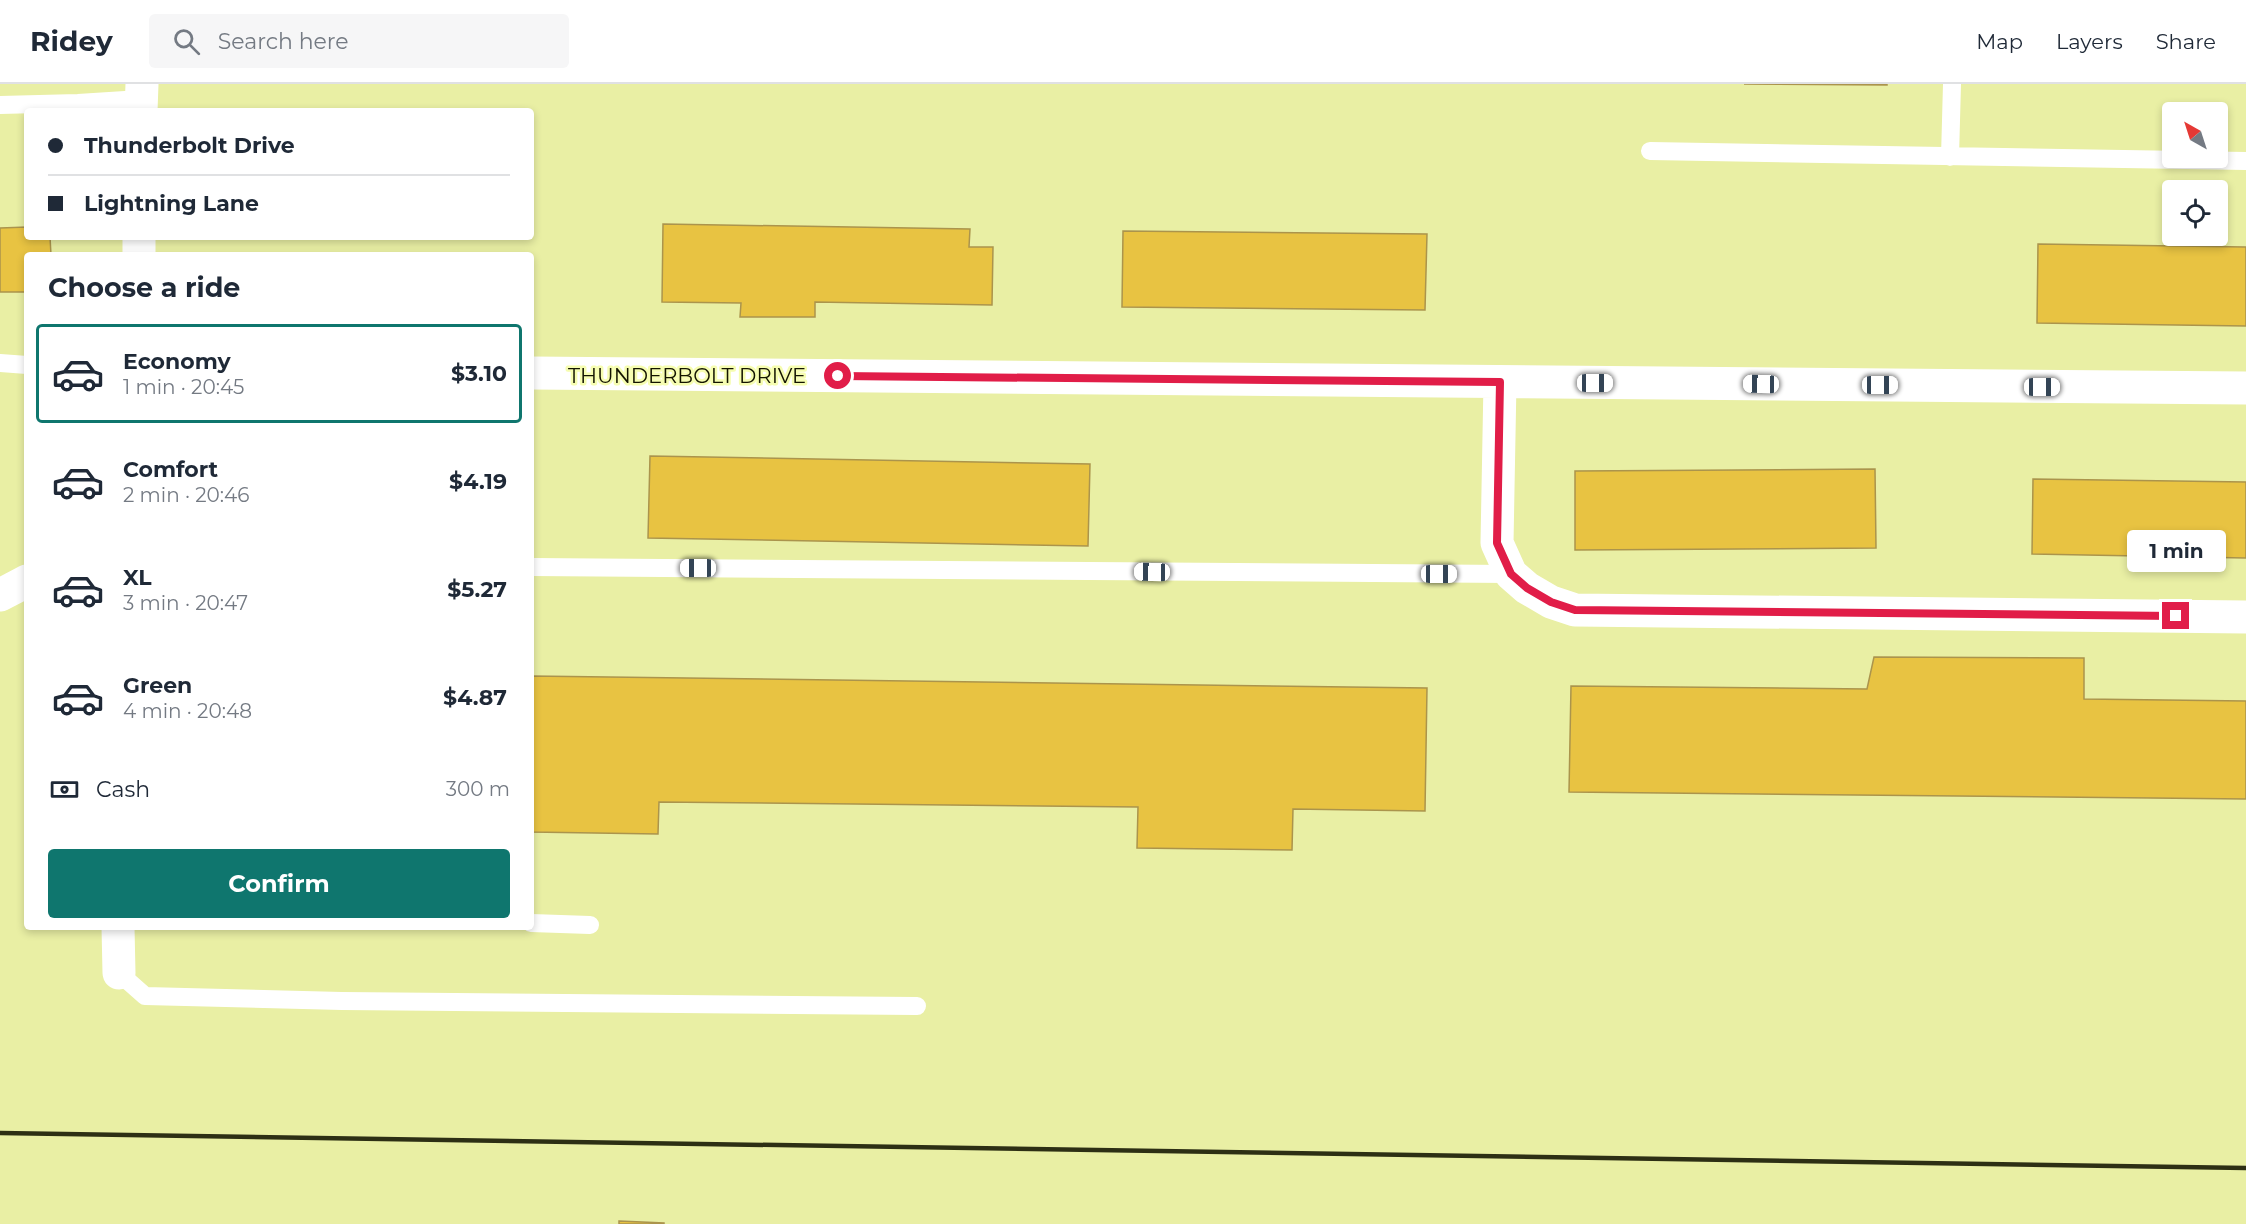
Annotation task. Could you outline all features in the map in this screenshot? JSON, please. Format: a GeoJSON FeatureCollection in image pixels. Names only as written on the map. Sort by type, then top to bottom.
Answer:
{"type":"FeatureCollection","features":[{"type":"Feature","properties":{"kind":"street","name":"THUNDERBOLT DRIVE"},"geometry":{"type":"LineString","coordinates":[[534,373],[2246,388]]}},
{"type":"Feature","properties":{"kind":"street"},"geometry":{"type":"LineString","coordinates":[[1500,382],[1497,543],[1511,574],[1527,588],[1551,602],[1575,610],[2246,617]]}},
{"type":"Feature","properties":{"kind":"street"},"geometry":{"type":"LineString","coordinates":[[0,595],[24,583]]}},
{"type":"Feature","properties":{"kind":"street"},"geometry":{"type":"LineString","coordinates":[[118,930],[119,974]]}},
{"type":"Feature","properties":{"kind":"lane"},"geometry":{"type":"LineString","coordinates":[[1950,157],[1952,84]]}},
{"type":"Feature","properties":{"kind":"lane"},"geometry":{"type":"LineString","coordinates":[[0,105],[78,104],[141,98]]}},
{"type":"Feature","properties":{"kind":"lane"},"geometry":{"type":"LineString","coordinates":[[1650,151],[2246,161]]}},
{"type":"Feature","properties":{"kind":"lane"},"geometry":{"type":"LineString","coordinates":[[0,363],[24,365]]}},
{"type":"Feature","properties":{"kind":"lane"},"geometry":{"type":"LineString","coordinates":[[534,567],[1511,574]]}},
{"type":"Feature","properties":{"kind":"lane"},"geometry":{"type":"LineString","coordinates":[[534,923],[590,925]]}},
{"type":"Feature","properties":{"kind":"lane"},"geometry":{"type":"LineString","coordinates":[[119,974],[145,996],[918,1006]]}},
{"type":"Feature","properties":{"kind":"building"},"geometry":{"type":"Polygon","coordinates":[[[1744,84],[1887,84],[1887,85],[1744,84]]]}},
{"type":"Feature","properties":{"kind":"building"},"geometry":{"type":"Polygon","coordinates":[[[663,224],[970,229],[969,247],[993,247],[992,305],[815,302],[815,317],[740,317],[741,303],[662,302],[663,224]]]}},
{"type":"Feature","properties":{"kind":"building"},"geometry":{"type":"Polygon","coordinates":[[[24,227],[24,240],[50,240],[51,252],[24,252],[24,292],[0,292],[0,228],[24,227]]]}},
{"type":"Feature","properties":{"kind":"building"},"geometry":{"type":"Polygon","coordinates":[[[1123,231],[1427,234],[1425,310],[1122,307],[1123,231]]]}},
{"type":"Feature","properties":{"kind":"building"},"geometry":{"type":"Polygon","coordinates":[[[2038,244],[2246,247],[2246,326],[2037,323],[2038,244]]]}},
{"type":"Feature","properties":{"kind":"building"},"geometry":{"type":"Polygon","coordinates":[[[650,456],[1090,464],[1088,546],[648,538],[650,456]]]}},
{"type":"Feature","properties":{"kind":"building"},"geometry":{"type":"Polygon","coordinates":[[[1875,469],[1876,548],[1575,550],[1575,471],[1875,469]]]}},
{"type":"Feature","properties":{"kind":"building"},"geometry":{"type":"Polygon","coordinates":[[[2033,479],[2246,482],[2246,558],[2032,554],[2033,479]]]}},
{"type":"Feature","properties":{"kind":"building"},"geometry":{"type":"Polygon","coordinates":[[[1874,657],[2084,658],[2084,699],[2246,701],[2246,799],[1569,792],[1571,686],[1867,689],[1874,657]]]}},
{"type":"Feature","properties":{"kind":"building"},"geometry":{"type":"Polygon","coordinates":[[[534,676],[1427,688],[1425,811],[1293,809],[1292,850],[1137,848],[1138,807],[659,802],[658,834],[534,832],[534,676]]]}},
{"type":"Feature","properties":{"kind":"building"},"geometry":{"type":"Polygon","coordinates":[[[619,1221],[664,1223],[664,1224],[619,1224],[619,1221]]]}},
{"type":"Feature","properties":{"kind":"railway"},"geometry":{"type":"LineString","coordinates":[[0,1133],[2246,1168]]}},
{"type":"Feature","properties":{"kind":"route"},"geometry":{"type":"LineString","coordinates":[[838,376],[1500,382],[1497,543],[1511,574],[1527,588],[1551,602],[1575,610],[2176,616]]}}]}
